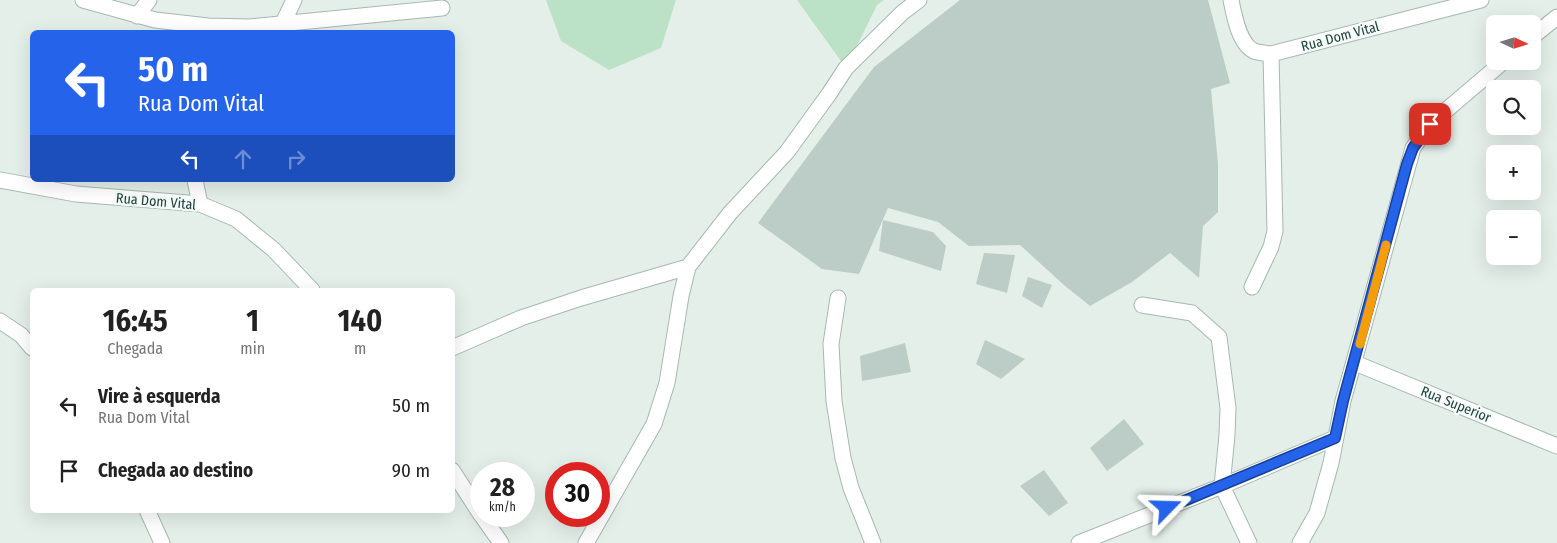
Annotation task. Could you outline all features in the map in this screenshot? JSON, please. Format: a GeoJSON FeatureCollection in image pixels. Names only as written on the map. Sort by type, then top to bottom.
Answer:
{"type":"FeatureCollection","features":[{"type":"Feature","properties":{"kind":"street"},"geometry":{"type":"LineString","coordinates":[[83,0],[137,16],[157,26],[249,27],[442,8]]}},
{"type":"Feature","properties":{"kind":"street"},"geometry":{"type":"LineString","coordinates":[[137,16],[149,0]]}},
{"type":"Feature","properties":{"kind":"street"},"geometry":{"type":"LineString","coordinates":[[283,23],[294,0]]}},
{"type":"Feature","properties":{"kind":"street"},"geometry":{"type":"LineString","coordinates":[[586,543],[654,424],[668,384],[681,296],[688,267],[730,213],[787,152],[846,68],[903,12],[919,0]]}},
{"type":"Feature","properties":{"kind":"street"},"geometry":{"type":"LineString","coordinates":[[1230,0],[1237,28],[1245,42],[1255,51],[1270,54],[1275,231],[1271,247],[1252,287]]}},
{"type":"Feature","properties":{"kind":"street","name":"Rua Dom Vital"},"geometry":{"type":"LineString","coordinates":[[1270,54],[1481,0]]}},
{"type":"Feature","properties":{"kind":"street"},"geometry":{"type":"LineString","coordinates":[[1541,30],[1557,17]]}},
{"type":"Feature","properties":{"kind":"street"},"geometry":{"type":"LineString","coordinates":[[1300,543],[1317,513],[1331,463],[1343,401],[1413,148],[1430,124],[1493,70]]}},
{"type":"Feature","properties":{"kind":"street","name":"Rua Dom Vital"},"geometry":{"type":"LineString","coordinates":[[0,180],[76,194],[200,204],[236,219],[274,250],[310,288]]}},
{"type":"Feature","properties":{"kind":"street"},"geometry":{"type":"LineString","coordinates":[[196,182],[200,204]]}},
{"type":"Feature","properties":{"kind":"street"},"geometry":{"type":"LineString","coordinates":[[455,347],[530,315],[688,267]]}},
{"type":"Feature","properties":{"kind":"street"},"geometry":{"type":"LineString","coordinates":[[838,298],[831,344],[834,401],[843,458],[851,488],[873,543]]}},
{"type":"Feature","properties":{"kind":"street"},"geometry":{"type":"LineString","coordinates":[[1142,305],[1192,313],[1219,337],[1228,408],[1222,486],[1249,543]]}},
{"type":"Feature","properties":{"kind":"street"},"geometry":{"type":"LineString","coordinates":[[0,320],[21,335],[30,346]]}},
{"type":"Feature","properties":{"kind":"street","name":"Rua Superior"},"geometry":{"type":"LineString","coordinates":[[1355,363],[1557,446]]}},
{"type":"Feature","properties":{"kind":"street"},"geometry":{"type":"LineString","coordinates":[[1079,543],[1222,486],[1335,438]]}},
{"type":"Feature","properties":{"kind":"street"},"geometry":{"type":"LineString","coordinates":[[455,474],[470,497]]}},
{"type":"Feature","properties":{"kind":"street"},"geometry":{"type":"LineString","coordinates":[[148,513],[162,543]]}},
{"type":"Feature","properties":{"kind":"street"},"geometry":{"type":"LineString","coordinates":[[490,527],[501,543]]}},
{"type":"Feature","properties":{"kind":"green space"},"geometry":{"type":"Polygon","coordinates":[[[546,0],[676,0],[661,48],[609,70],[561,41],[546,0]]]}},
{"type":"Feature","properties":{"kind":"green space"},"geometry":{"type":"Polygon","coordinates":[[[797,0],[884,0],[877,5],[846,68],[797,0]]]}},
{"type":"Feature","properties":{"kind":"building"},"geometry":{"type":"Polygon","coordinates":[[[960,0],[1208,0],[1230,83],[1211,89],[1218,164],[1218,212],[1203,226],[1199,278],[1170,253],[1132,282],[1090,306],[1020,245],[969,246],[938,222],[888,208],[859,274],[822,269],[758,223],[874,67],[960,0]]]}},
{"type":"Feature","properties":{"kind":"building"},"geometry":{"type":"Polygon","coordinates":[[[883,220],[933,232],[946,246],[941,271],[879,251],[883,220]]]}},
{"type":"Feature","properties":{"kind":"building"},"geometry":{"type":"Polygon","coordinates":[[[984,253],[1015,255],[1007,293],[976,284],[984,253]]]}},
{"type":"Feature","properties":{"kind":"building"},"geometry":{"type":"Polygon","coordinates":[[[1028,277],[1052,285],[1042,308],[1022,296],[1028,277]]]}},
{"type":"Feature","properties":{"kind":"building"},"geometry":{"type":"Polygon","coordinates":[[[985,340],[1025,359],[1001,379],[976,364],[985,340]]]}},
{"type":"Feature","properties":{"kind":"building"},"geometry":{"type":"Polygon","coordinates":[[[905,343],[911,372],[862,381],[860,356],[905,343]]]}},
{"type":"Feature","properties":{"kind":"building"},"geometry":{"type":"Polygon","coordinates":[[[1124,419],[1144,444],[1107,471],[1090,448],[1124,419]]]}},
{"type":"Feature","properties":{"kind":"building"},"geometry":{"type":"Polygon","coordinates":[[[1044,470],[1068,503],[1049,516],[1020,486],[1044,470]]]}},
{"type":"Feature","properties":{"kind":"slow traffic"},"geometry":{"type":"LineString","coordinates":[[1360,344],[1386,245]]}},
{"type":"Feature","properties":{"kind":"route"},"geometry":{"type":"LineString","coordinates":[[1167,508],[1335,438],[1343,401],[1349,385],[1407,164],[1413,148],[1430,124]]}}]}
